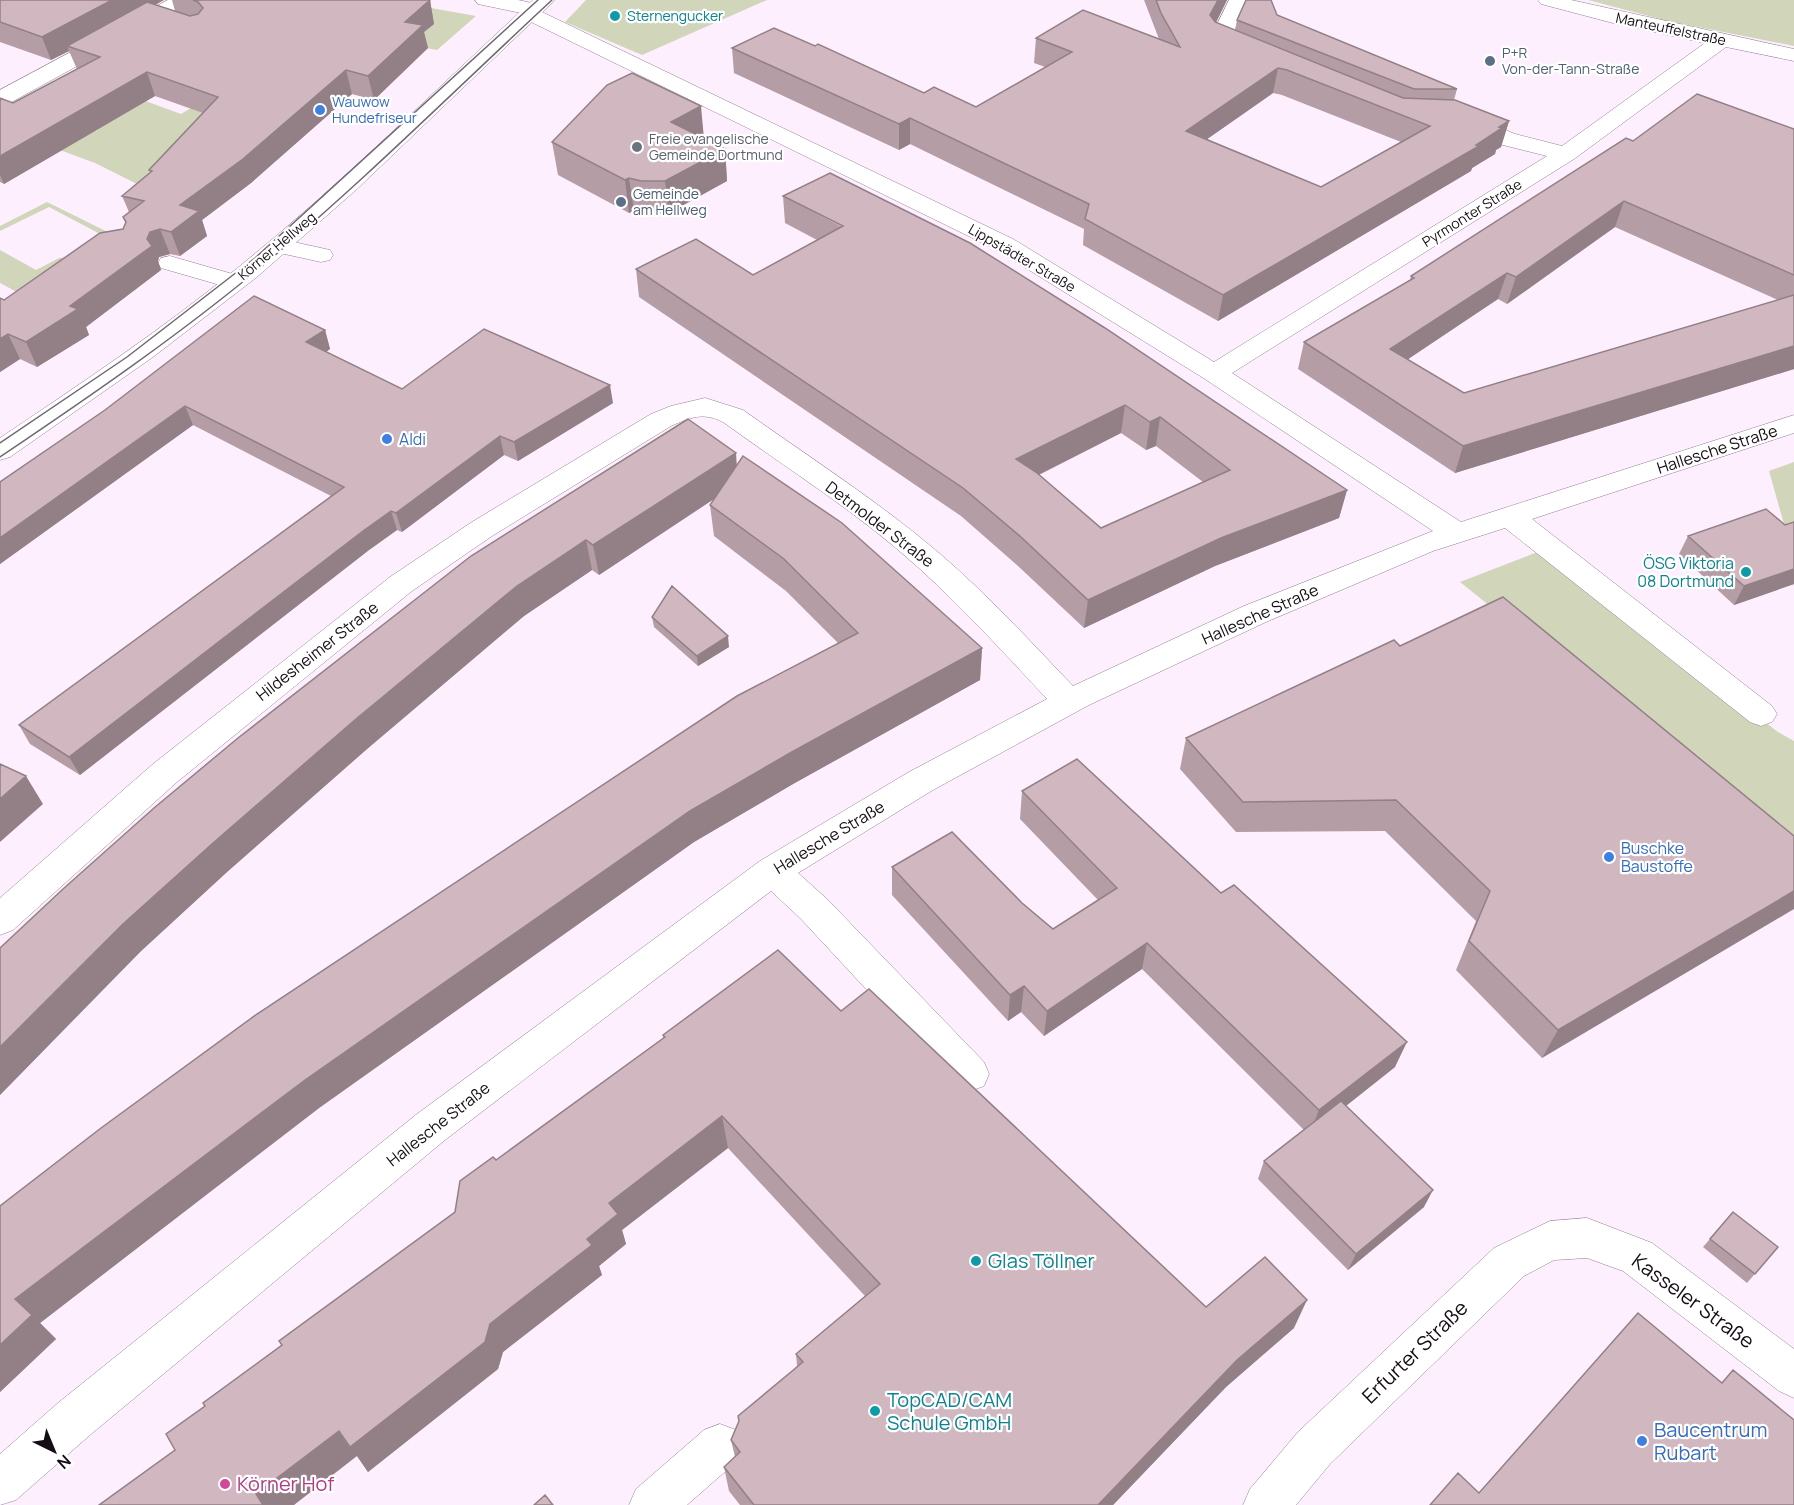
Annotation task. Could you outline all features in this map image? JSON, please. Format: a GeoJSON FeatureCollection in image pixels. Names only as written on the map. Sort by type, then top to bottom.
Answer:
{"type":"FeatureCollection","features":[{"type":"Feature","properties":{"kind":"street"},"geometry":{"type":"LineString","coordinates":[[6,90],[183,0]]}},
{"type":"Feature","properties":{"kind":"street","name":"Lippstädter Straße"},"geometry":{"type":"LineString","coordinates":[[485,0],[536,8],[1004,244],[1214,373],[1457,533]]}},
{"type":"Feature","properties":{"kind":"street"},"geometry":{"type":"LineString","coordinates":[[1239,0],[1219,41],[1263,58]]}},
{"type":"Feature","properties":{"kind":"street","name":"Manteuffelstraße"},"geometry":{"type":"LineString","coordinates":[[1548,0],[1794,55]]}},
{"type":"Feature","properties":{"kind":"street","name":"Körner Hellweg"},"geometry":{"type":"LineString","coordinates":[[0,450],[93,388],[280,246],[355,179],[536,8]]}},
{"type":"Feature","properties":{"kind":"street"},"geometry":{"type":"LineString","coordinates":[[154,16],[176,23]]}},
{"type":"Feature","properties":{"kind":"street","name":"Pyrmonter Straße"},"geometry":{"type":"LineString","coordinates":[[1214,373],[1566,154],[1722,40]]}},
{"type":"Feature","properties":{"kind":"street"},"geometry":{"type":"LineString","coordinates":[[1441,116],[1452,116],[1507,139],[1566,154]]}},
{"type":"Feature","properties":{"kind":"street"},"geometry":{"type":"LineString","coordinates":[[280,246],[321,255]]}},
{"type":"Feature","properties":{"kind":"street"},"geometry":{"type":"LineString","coordinates":[[170,263],[234,282]]}},
{"type":"Feature","properties":{"kind":"street","name":"Detmolder Straße"},"geometry":{"type":"LineString","coordinates":[[662,420],[690,406],[719,409],[733,416],[892,530],[930,561],[990,618],[1069,702]]}},
{"type":"Feature","properties":{"kind":"street","name":"Hildesheimer Straße"},"geometry":{"type":"LineString","coordinates":[[0,920],[165,773],[401,584],[482,529],[662,420]]}},
{"type":"Feature","properties":{"kind":"street","name":"Hallesche Straße"},"geometry":{"type":"LineString","coordinates":[[0,1484],[74,1419],[431,1127],[772,871],[921,781],[1069,702],[1255,614],[1423,544],[1794,424]]}},
{"type":"Feature","properties":{"kind":"street"},"geometry":{"type":"LineString","coordinates":[[1509,516],[1761,714]]}},
{"type":"Feature","properties":{"kind":"street"},"geometry":{"type":"LineString","coordinates":[[772,871],[814,909],[970,1074]]}},
{"type":"Feature","properties":{"kind":"street","name":"Kasseler Straße"},"geometry":{"type":"LineString","coordinates":[[1587,1238],[1637,1257],[1794,1376]]}},
{"type":"Feature","properties":{"kind":"street","name":"Erfurter Straße"},"geometry":{"type":"LineString","coordinates":[[1266,1505],[1314,1448],[1509,1262],[1550,1241],[1587,1238]]}},
{"type":"Feature","properties":{"kind":"street"},"geometry":{"type":"LineString","coordinates":[[652,1505],[720,1446]]}},
{"type":"Feature","properties":{"kind":"green space"},"geometry":{"type":"Polygon","coordinates":[[[586,0],[767,0],[642,55],[565,22],[586,0]]]}},
{"type":"Feature","properties":{"kind":"green space"},"geometry":{"type":"Polygon","coordinates":[[[1588,0],[1794,0],[1794,46],[1668,21],[1588,0]]]}},
{"type":"Feature","properties":{"kind":"green space"},"geometry":{"type":"Polygon","coordinates":[[[392,1],[476,16],[437,50],[410,45],[392,1]]]}},
{"type":"Feature","properties":{"kind":"green space"},"geometry":{"type":"Polygon","coordinates":[[[255,70],[161,196],[95,163],[57,149],[91,130],[96,131],[140,99],[181,114],[255,70]]]}},
{"type":"Feature","properties":{"kind":"green space"},"geometry":{"type":"Polygon","coordinates":[[[47,202],[130,243],[102,235],[49,207],[0,231],[0,226],[47,202]]]}},
{"type":"Feature","properties":{"kind":"green space"},"geometry":{"type":"Polygon","coordinates":[[[0,250],[36,270],[59,258],[116,253],[43,306],[0,283],[0,250]]]}},
{"type":"Feature","properties":{"kind":"green space"},"geometry":{"type":"Polygon","coordinates":[[[1794,462],[1794,540],[1789,542],[1769,471],[1794,462]]]}},
{"type":"Feature","properties":{"kind":"green space"},"geometry":{"type":"Polygon","coordinates":[[[1540,551],[1778,732],[1794,741],[1794,850],[1460,582],[1540,551]]]}},
{"type":"Feature","properties":{"kind":"building"},"geometry":{"type":"Polygon","coordinates":[[[0,0],[112,0],[42,37],[0,22],[0,0]]]}},
{"type":"Feature","properties":{"kind":"building"},"geometry":{"type":"Polygon","coordinates":[[[193,0],[430,0],[405,22],[423,25],[368,76],[346,70],[243,159],[180,205],[199,211],[171,232],[160,229],[150,232],[147,239],[152,246],[70,306],[78,309],[26,342],[8,334],[0,339],[0,298],[4,300],[100,233],[123,229],[126,222],[123,217],[144,201],[122,196],[152,171],[149,170],[218,97],[147,72],[0,156],[0,98],[13,103],[100,57],[67,46],[147,2],[190,16],[198,14],[203,8],[193,0]]]}},
{"type":"Feature","properties":{"kind":"building"},"geometry":{"type":"Polygon","coordinates":[[[1156,0],[1218,0],[1210,15],[1215,22],[1403,98],[1455,100],[1509,121],[1476,145],[1479,146],[1223,295],[1085,219],[1089,204],[910,118],[899,124],[732,48],[774,28],[815,46],[818,44],[924,93],[934,87],[976,107],[1072,52],[1036,38],[1083,10],[1180,47],[1156,0]],[[1278,68],[1186,131],[1321,187],[1430,126],[1278,68]]]}},
{"type":"Feature","properties":{"kind":"building"},"geometry":{"type":"Polygon","coordinates":[[[1246,0],[1271,0],[1277,15],[1457,89],[1414,89],[1237,20],[1246,0]]]}},
{"type":"Feature","properties":{"kind":"building"},"geometry":{"type":"Polygon","coordinates":[[[632,73],[701,106],[671,122],[725,149],[665,181],[641,181],[629,178],[625,180],[552,142],[607,85],[632,73]]]}},
{"type":"Feature","properties":{"kind":"building"},"geometry":{"type":"Polygon","coordinates":[[[1697,94],[1794,129],[1794,275],[1624,201],[1516,277],[1507,273],[1390,349],[1464,393],[1794,295],[1794,346],[1463,446],[1304,342],[1414,278],[1411,276],[1626,138],[1633,141],[1697,94]]]}},
{"type":"Feature","properties":{"kind":"building"},"geometry":{"type":"Polygon","coordinates":[[[830,173],[970,243],[1105,328],[1347,490],[1221,538],[1088,600],[1021,537],[963,488],[636,269],[696,239],[753,275],[843,226],[783,196],[830,173]],[[1125,405],[1016,459],[1037,473],[1101,528],[1230,470],[1160,417],[1150,422],[1125,405]]]}},
{"type":"Feature","properties":{"kind":"building"},"geometry":{"type":"Polygon","coordinates":[[[254,296],[325,330],[306,342],[402,389],[484,329],[610,385],[514,442],[500,436],[396,513],[391,511],[363,531],[69,757],[19,725],[344,487],[185,406],[0,538],[0,482],[105,410],[254,296]]]}},
{"type":"Feature","properties":{"kind":"building"},"geometry":{"type":"Polygon","coordinates":[[[688,419],[736,453],[593,545],[586,540],[517,586],[356,719],[213,843],[123,924],[0,1047],[0,948],[63,889],[154,808],[238,738],[471,556],[688,419]]]}},
{"type":"Feature","properties":{"kind":"building"},"geometry":{"type":"Polygon","coordinates":[[[743,456],[842,523],[982,648],[790,753],[690,811],[305,1080],[15,1299],[32,1315],[0,1345],[0,1206],[101,1128],[257,1014],[737,696],[858,633],[784,559],[710,505],[743,456]]]}},
{"type":"Feature","properties":{"kind":"building"},"geometry":{"type":"Polygon","coordinates":[[[1766,509],[1785,525],[1794,522],[1794,569],[1744,586],[1688,536],[1766,509]]]}},
{"type":"Feature","properties":{"kind":"building"},"geometry":{"type":"Polygon","coordinates":[[[672,586],[728,636],[697,656],[652,617],[672,586]]]}},
{"type":"Feature","properties":{"kind":"building","name":"Buschke Baustoffe"},"geometry":{"type":"Polygon","coordinates":[[[1503,597],[1794,836],[1794,891],[1558,1030],[1469,941],[1490,891],[1396,800],[1243,802],[1186,738],[1394,640],[1400,646],[1503,597]]]}},
{"type":"Feature","properties":{"kind":"building"},"geometry":{"type":"Polygon","coordinates":[[[1077,759],[1221,893],[1234,885],[1407,1042],[1319,1110],[1147,943],[1047,1011],[1024,986],[1010,995],[892,867],[952,832],[1022,903],[1053,929],[1117,888],[1022,791],[1077,759]]]}},
{"type":"Feature","properties":{"kind":"building"},"geometry":{"type":"Polygon","coordinates":[[[0,764],[26,776],[0,799],[0,764]]]}},
{"type":"Feature","properties":{"kind":"building"},"geometry":{"type":"Polygon","coordinates":[[[778,950],[841,1011],[869,989],[1206,1307],[1265,1257],[1307,1300],[1237,1360],[1098,1505],[754,1505],[724,1467],[740,1452],[731,1440],[739,1421],[738,1416],[803,1362],[796,1354],[880,1284],[722,1116],[609,1203],[618,1214],[587,1239],[592,1245],[490,1324],[485,1342],[350,1447],[339,1431],[256,1494],[263,1505],[99,1505],[175,1450],[166,1434],[205,1406],[203,1403],[282,1345],[279,1341],[455,1212],[460,1181],[493,1157],[496,1160],[665,1037],[663,1035],[778,950]]]}},
{"type":"Feature","properties":{"kind":"building"},"geometry":{"type":"Polygon","coordinates":[[[1341,1101],[1433,1190],[1356,1254],[1264,1161],[1341,1101]]]}},
{"type":"Feature","properties":{"kind":"building"},"geometry":{"type":"Polygon","coordinates":[[[1733,1212],[1778,1247],[1755,1274],[1710,1239],[1733,1212]]]}},
{"type":"Feature","properties":{"kind":"building","name":"Baucentrum Rubart"},"geometry":{"type":"Polygon","coordinates":[[[1638,1313],[1722,1383],[1733,1370],[1794,1420],[1794,1505],[1430,1505],[1458,1473],[1479,1493],[1638,1313]]]}},
{"type":"Feature","properties":{"kind":"building"},"geometry":{"type":"Polygon","coordinates":[[[545,1495],[553,1505],[534,1505],[545,1495]]]}},
{"type":"Feature","properties":{"kind":"tram line"},"geometry":{"type":"LineString","coordinates":[[0,443],[127,357],[255,258],[538,0]]}},
{"type":"Feature","properties":{"kind":"tram line"},"geometry":{"type":"LineString","coordinates":[[0,457],[100,389],[230,293],[372,169],[552,0]]}},
{"type":"Feature","properties":{"kind":"place","name":"Sternengucker"},"geometry":{"type":"Point","coordinates":[615,16]}},
{"type":"Feature","properties":{"kind":"place","name":"P+R Von-der-Tann-Straße"},"geometry":{"type":"Point","coordinates":[1490,61]}},
{"type":"Feature","properties":{"kind":"place","name":"Wauwow Hundefriseur"},"geometry":{"type":"Point","coordinates":[320,110]}},
{"type":"Feature","properties":{"kind":"place","name":"Freie evangelische Gemeinde Dortmund"},"geometry":{"type":"Point","coordinates":[637,147]}},
{"type":"Feature","properties":{"kind":"place","name":"Gemeinde am Hellweg"},"geometry":{"type":"Point","coordinates":[621,202]}},
{"type":"Feature","properties":{"kind":"place","name":"Aldi"},"geometry":{"type":"Point","coordinates":[387,439]}},
{"type":"Feature","properties":{"kind":"place","name":"ÖSG Viktoria 08 Dortmund"},"geometry":{"type":"Point","coordinates":[1746,572]}},
{"type":"Feature","properties":{"kind":"place","name":"Buschke Baustoffe"},"geometry":{"type":"Point","coordinates":[1609,857]}},
{"type":"Feature","properties":{"kind":"place","name":"Glas Töllner"},"geometry":{"type":"Point","coordinates":[976,1261]}},
{"type":"Feature","properties":{"kind":"place","name":"TopCAD/CAM Schule GmbH"},"geometry":{"type":"Point","coordinates":[875,1411]}},
{"type":"Feature","properties":{"kind":"place","name":"Baucentrum Rubart"},"geometry":{"type":"Point","coordinates":[1642,1441]}},
{"type":"Feature","properties":{"kind":"place","name":"Körner Hof"},"geometry":{"type":"Point","coordinates":[225,1484]}}]}
